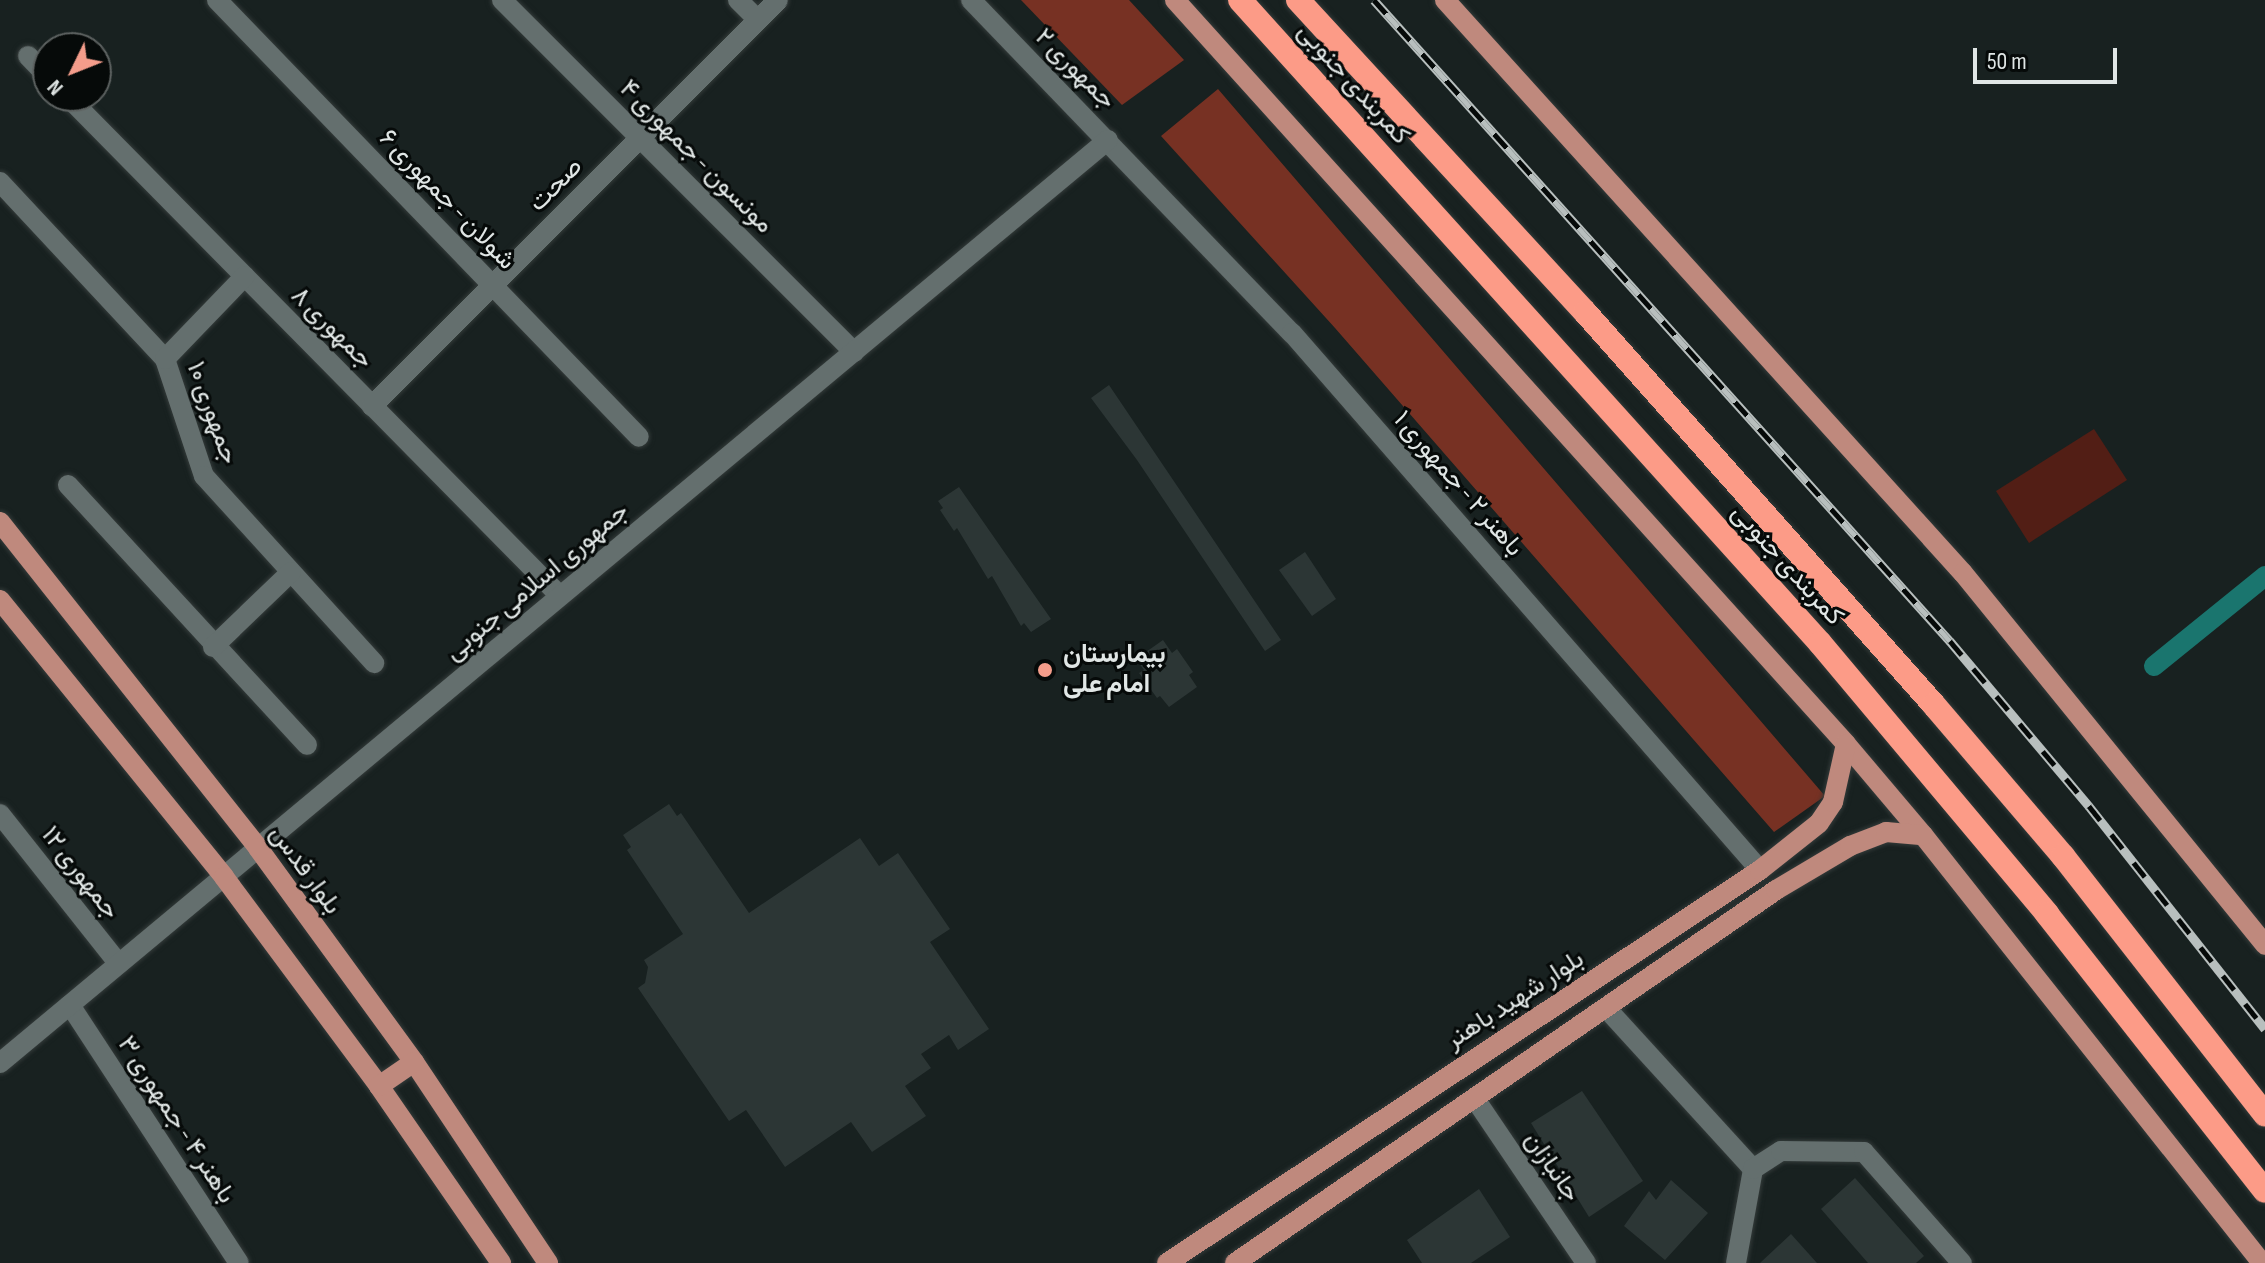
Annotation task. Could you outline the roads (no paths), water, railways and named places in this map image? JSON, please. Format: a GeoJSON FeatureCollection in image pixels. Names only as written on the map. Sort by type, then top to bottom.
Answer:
{"type":"FeatureCollection","features":[{"type":"Feature","properties":{"kind":"highway","name":"کمربندی جنوبی"},"geometry":{"type":"LineString","coordinates":[[1240,0],[1820,643],[2047,914],[2265,1191]]}},
{"type":"Feature","properties":{"kind":"highway","name":"کمربندی جنوبی"},"geometry":{"type":"LineString","coordinates":[[1298,0],[1585,312],[1934,705],[2063,856],[2265,1115]]}},
{"type":"Feature","properties":{"kind":"main road"},"geometry":{"type":"LineString","coordinates":[[1175,0],[1846,744],[1923,835],[2262,1263]]}},
{"type":"Feature","properties":{"kind":"main road"},"geometry":{"type":"LineString","coordinates":[[1445,0],[1963,573],[2265,945]]}},
{"type":"Feature","properties":{"kind":"main road","name":"بلوار قدس"},"geometry":{"type":"LineString","coordinates":[[0,522],[258,848],[414,1062],[548,1263]]}},
{"type":"Feature","properties":{"kind":"main road"},"geometry":{"type":"LineString","coordinates":[[0,600],[224,877],[379,1086],[501,1263]]}},
{"type":"Feature","properties":{"kind":"main road","name":"بلوار شهید باهنر"},"geometry":{"type":"LineString","coordinates":[[1167,1263],[1760,870],[1819,823],[1833,802],[1846,744]]}},
{"type":"Feature","properties":{"kind":"main road"},"geometry":{"type":"LineString","coordinates":[[1235,1263],[1776,890],[1850,846],[1886,832],[1923,835]]}},
{"type":"Feature","properties":{"kind":"main road"},"geometry":{"type":"LineString","coordinates":[[1760,870],[1776,890]]}},
{"type":"Feature","properties":{"kind":"main road"},"geometry":{"type":"LineString","coordinates":[[379,1086],[414,1062]]}},
{"type":"Feature","properties":{"kind":"street","name":"شولان - جمهوری ۶"},"geometry":{"type":"LineString","coordinates":[[217,0],[639,437]]}},
{"type":"Feature","properties":{"kind":"street","name":"مونسون - جمهوری ۴"},"geometry":{"type":"LineString","coordinates":[[502,0],[854,352]]}},
{"type":"Feature","properties":{"kind":"street"},"geometry":{"type":"LineString","coordinates":[[738,0],[758,20]]}},
{"type":"Feature","properties":{"kind":"street","name":"صحت"},"geometry":{"type":"LineString","coordinates":[[372,406],[778,0]]}},
{"type":"Feature","properties":{"kind":"street","name":"جمهوری ۲"},"geometry":{"type":"LineString","coordinates":[[971,0],[1108,140]]}},
{"type":"Feature","properties":{"kind":"street"},"geometry":{"type":"LineString","coordinates":[[28,56],[32,60]]}},
{"type":"Feature","properties":{"kind":"street","name":"جمهوری ۸"},"geometry":{"type":"LineString","coordinates":[[83,112],[560,596]]}},
{"type":"Feature","properties":{"kind":"street","name":"جمهوری اسلامی جنوبی"},"geometry":{"type":"LineString","coordinates":[[3,1054],[70,1005],[1108,140]]}},
{"type":"Feature","properties":{"kind":"street","name":"باهنر ۲ - جمهوری ۱"},"geometry":{"type":"LineString","coordinates":[[1108,140],[1292,333],[1760,870]]}},
{"type":"Feature","properties":{"kind":"street","name":"جمهوری ۱۰"},"geometry":{"type":"LineString","coordinates":[[0,182],[165,359],[204,476],[374,663]]}},
{"type":"Feature","properties":{"kind":"street"},"geometry":{"type":"LineString","coordinates":[[165,359],[245,276]]}},
{"type":"Feature","properties":{"kind":"street"},"geometry":{"type":"LineString","coordinates":[[68,485],[213,647],[307,745]]}},
{"type":"Feature","properties":{"kind":"street"},"geometry":{"type":"LineString","coordinates":[[213,647],[291,572]]}},
{"type":"Feature","properties":{"kind":"street","name":"جمهوری ۱۲"},"geometry":{"type":"LineString","coordinates":[[0,814],[119,964]]}},
{"type":"Feature","properties":{"kind":"street","name":"باهنر ۴ - جمهوری ۳"},"geometry":{"type":"LineString","coordinates":[[70,1005],[239,1263]]}},
{"type":"Feature","properties":{"kind":"street"},"geometry":{"type":"LineString","coordinates":[[1606,1008],[1753,1169]]}},
{"type":"Feature","properties":{"kind":"street","name":"جانبازان"},"geometry":{"type":"LineString","coordinates":[[1475,1099],[1586,1263]]}},
{"type":"Feature","properties":{"kind":"street"},"geometry":{"type":"LineString","coordinates":[[1736,1263],[1753,1169],[1781,1151],[1864,1152],[1962,1263]]}},
{"type":"Feature","properties":{"kind":"waterway"},"geometry":{"type":"LineString","coordinates":[[2154,666],[2265,576]]}},
{"type":"Feature","properties":{"kind":"railway"},"geometry":{"type":"LineString","coordinates":[[1374,0],[1950,641],[2089,806],[2265,1029]]}},
{"type":"Feature","properties":{"kind":"place","name":"بیمارستان امام علی"},"geometry":{"type":"Point","coordinates":[1045,670]}}]}
